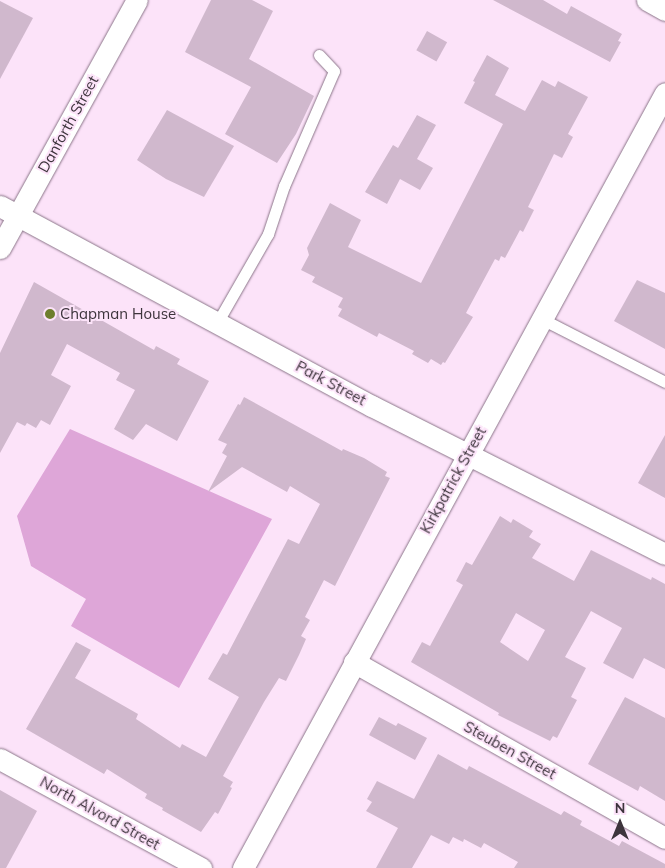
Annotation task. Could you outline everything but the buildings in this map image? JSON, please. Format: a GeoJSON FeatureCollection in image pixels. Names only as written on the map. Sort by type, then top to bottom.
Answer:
{"type":"FeatureCollection","features":[{"type":"Feature","properties":{"kind":"street","name":"Danforth Street"},"geometry":{"type":"LineString","coordinates":[[0,248],[9,211],[137,0]]}},
{"type":"Feature","properties":{"kind":"street"},"geometry":{"type":"LineString","coordinates":[[647,0],[665,10]]}},
{"type":"Feature","properties":{"kind":"street","name":"Kirkpatrick Street"},"geometry":{"type":"LineString","coordinates":[[243,868],[665,93]]}},
{"type":"Feature","properties":{"kind":"street","name":"Park Street"},"geometry":{"type":"LineString","coordinates":[[9,211],[467,454],[665,554]]}},
{"type":"Feature","properties":{"kind":"street","name":"Steuben Street"},"geometry":{"type":"LineString","coordinates":[[354,662],[665,838]]}},
{"type":"Feature","properties":{"kind":"street","name":"North Alvord Street"},"geometry":{"type":"LineString","coordinates":[[0,759],[200,868]]}},
{"type":"Feature","properties":{"kind":"lane"},"geometry":{"type":"LineString","coordinates":[[217,323],[268,234],[284,186],[334,71],[319,55]]}},
{"type":"Feature","properties":{"kind":"lane"},"geometry":{"type":"LineString","coordinates":[[542,319],[665,382]]}},
{"type":"Feature","properties":{"kind":"shaded area"},"geometry":{"type":"Polygon","coordinates":[[[70,429],[272,519],[179,688],[71,626],[86,599],[31,566],[17,516],[70,429]]]}},
{"type":"Feature","properties":{"kind":"place","name":"Chapman House"},"geometry":{"type":"Point","coordinates":[50,314]}}]}
